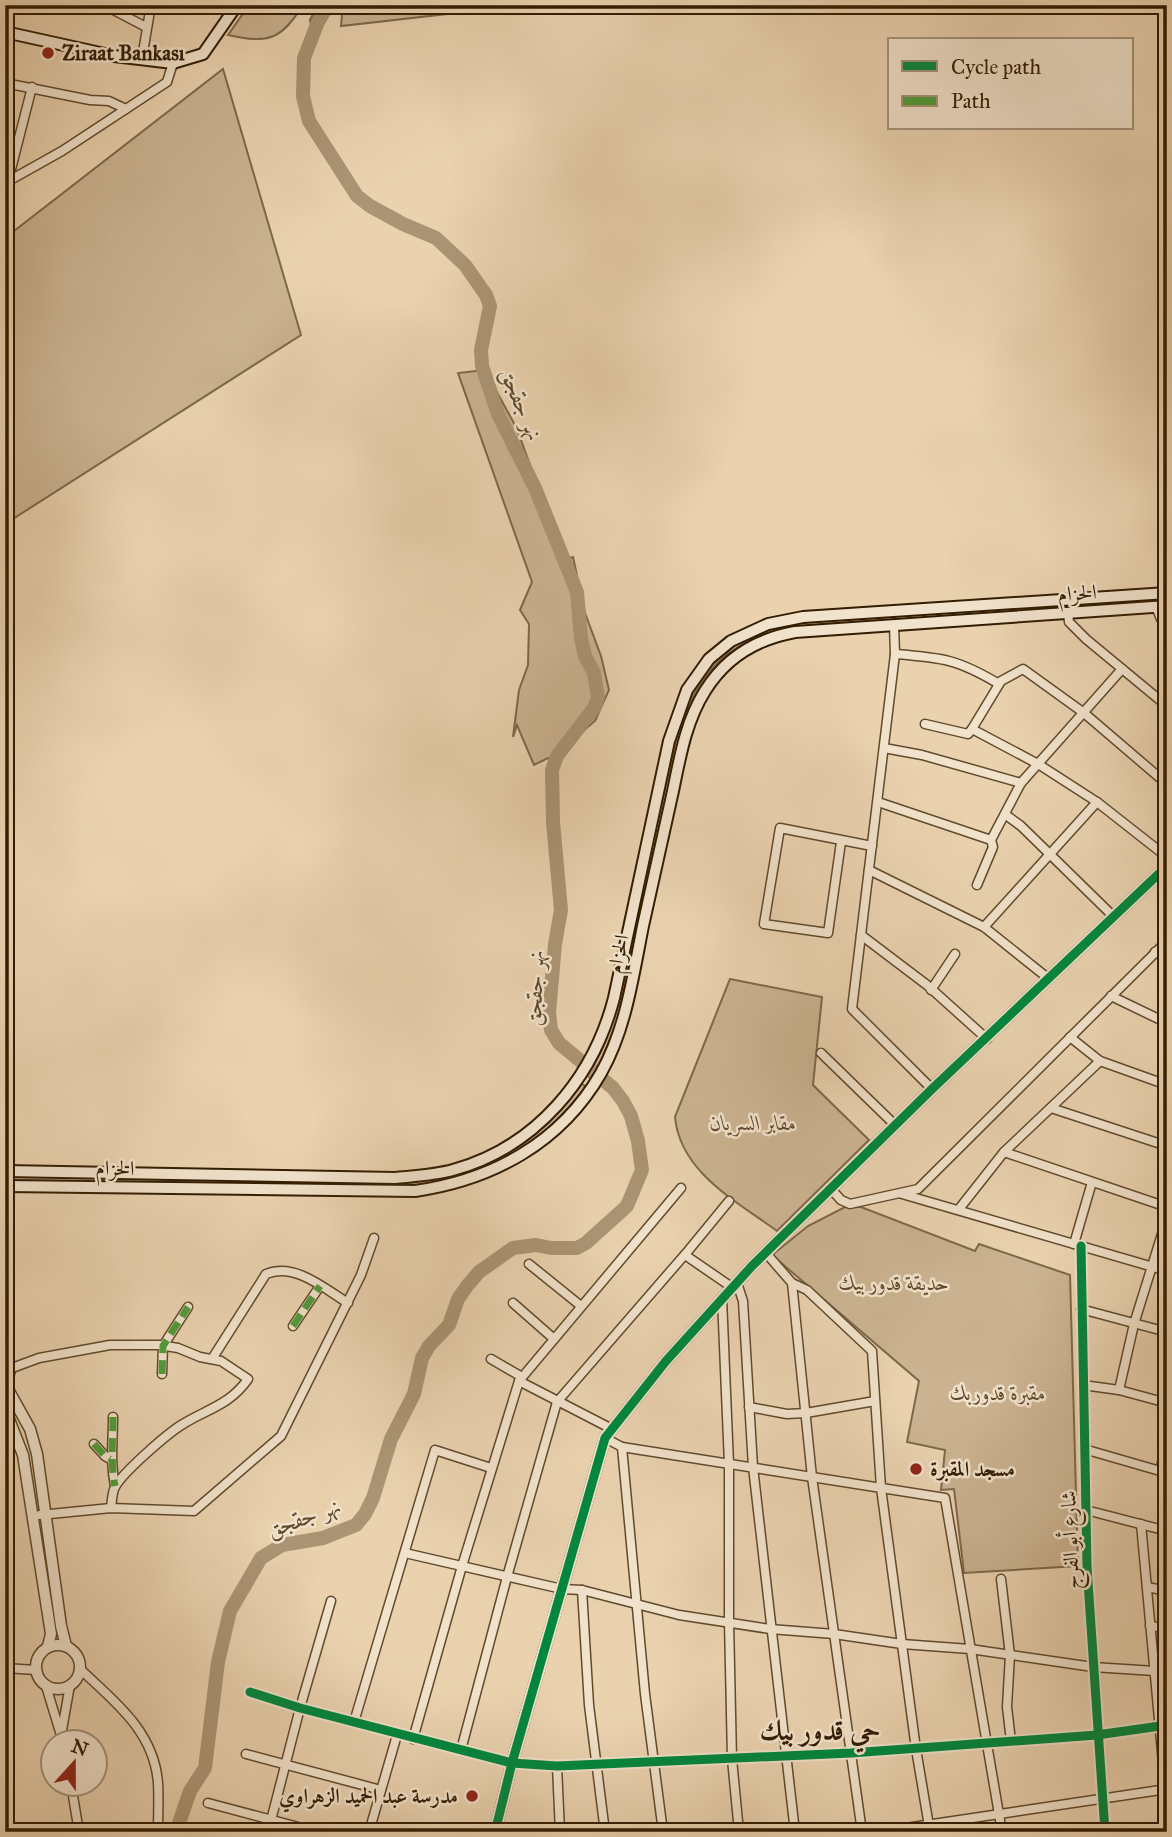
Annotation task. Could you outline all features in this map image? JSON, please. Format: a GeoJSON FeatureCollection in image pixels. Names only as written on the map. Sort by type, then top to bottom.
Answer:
{"type":"FeatureCollection","features":[{"type":"Feature","properties":{"kind":"main road"},"geometry":{"type":"LineString","coordinates":[[5,32],[114,56],[173,63],[203,54],[237,5]]}},
{"type":"Feature","properties":{"kind":"main road","name":"الحزام"},"geometry":{"type":"LineString","coordinates":[[5,1171],[395,1178],[429,1174],[477,1161],[515,1142],[562,1102],[582,1075],[597,1046],[614,998],[673,725],[693,679],[719,649],[741,635],[768,624],[803,617],[1167,593]]}},
{"type":"Feature","properties":{"kind":"main road","name":"الحزام"},"geometry":{"type":"LineString","coordinates":[[5,1186],[415,1191],[446,1186],[488,1173],[527,1152],[560,1125],[595,1082],[611,1053],[630,992],[685,737],[697,704],[708,686],[738,654],[769,638],[795,632],[1161,607]]}},
{"type":"Feature","properties":{"kind":"main road"},"geometry":{"type":"LineString","coordinates":[[896,625],[898,610]]}},
{"type":"Feature","properties":{"kind":"main road"},"geometry":{"type":"LineString","coordinates":[[582,1075],[595,1082]]}},
{"type":"Feature","properties":{"kind":"street"},"geometry":{"type":"LineString","coordinates":[[104,5],[146,27]]}},
{"type":"Feature","properties":{"kind":"street"},"geometry":{"type":"LineString","coordinates":[[142,58],[151,5]]}},
{"type":"Feature","properties":{"kind":"street"},"geometry":{"type":"LineString","coordinates":[[6,182],[62,151],[167,82],[173,63]]}},
{"type":"Feature","properties":{"kind":"street"},"geometry":{"type":"LineString","coordinates":[[5,83],[90,100],[109,101],[126,109]]}},
{"type":"Feature","properties":{"kind":"street"},"geometry":{"type":"LineString","coordinates":[[6,182],[32,87]]}},
{"type":"Feature","properties":{"kind":"street"},"geometry":{"type":"LineString","coordinates":[[1161,607],[1167,626]]}},
{"type":"Feature","properties":{"kind":"street"},"geometry":{"type":"LineString","coordinates":[[1068,613],[1069,622],[1167,706]]}},
{"type":"Feature","properties":{"kind":"street"},"geometry":{"type":"LineString","coordinates":[[896,625],[895,654],[852,1009],[932,1089]]}},
{"type":"Feature","properties":{"kind":"street"},"geometry":{"type":"LineString","coordinates":[[895,654],[947,659],[971,668],[999,684]]}},
{"type":"Feature","properties":{"kind":"street"},"geometry":{"type":"LineString","coordinates":[[925,724],[968,734],[999,684],[1023,669],[1084,713],[1167,784]]}},
{"type":"Feature","properties":{"kind":"street"},"geometry":{"type":"LineString","coordinates":[[977,885],[993,847],[991,840],[1021,783],[1122,669]]}},
{"type":"Feature","properties":{"kind":"street"},"geometry":{"type":"LineString","coordinates":[[972,729],[1038,764],[1097,802],[1167,858]]}},
{"type":"Feature","properties":{"kind":"street"},"geometry":{"type":"LineString","coordinates":[[884,748],[922,755],[1021,783]]}},
{"type":"Feature","properties":{"kind":"street"},"geometry":{"type":"LineString","coordinates":[[878,802],[991,840]]}},
{"type":"Feature","properties":{"kind":"street"},"geometry":{"type":"LineString","coordinates":[[984,927],[1097,802]]}},
{"type":"Feature","properties":{"kind":"street"},"geometry":{"type":"LineString","coordinates":[[1006,815],[1021,826],[1114,917]]}},
{"type":"Feature","properties":{"kind":"street"},"geometry":{"type":"LineString","coordinates":[[841,842],[828,933],[764,924],[779,828],[872,846]]}},
{"type":"Feature","properties":{"kind":"street"},"geometry":{"type":"LineString","coordinates":[[495,1832],[512,1763],[609,1434],[666,1361],[766,1253],[932,1089],[1167,866]]}},
{"type":"Feature","properties":{"kind":"street"},"geometry":{"type":"LineString","coordinates":[[869,870],[984,927],[1049,979]]}},
{"type":"Feature","properties":{"kind":"street"},"geometry":{"type":"LineString","coordinates":[[861,935],[932,990],[987,1039]]}},
{"type":"Feature","properties":{"kind":"street"},"geometry":{"type":"LineString","coordinates":[[831,1189],[850,1205],[918,1189],[1167,941]]}},
{"type":"Feature","properties":{"kind":"street"},"geometry":{"type":"LineString","coordinates":[[1155,952],[1167,958]]}},
{"type":"Feature","properties":{"kind":"street"},"geometry":{"type":"LineString","coordinates":[[932,990],[955,954]]}},
{"type":"Feature","properties":{"kind":"street"},"geometry":{"type":"LineString","coordinates":[[1111,996],[1167,1023]]}},
{"type":"Feature","properties":{"kind":"street"},"geometry":{"type":"LineString","coordinates":[[1070,1037],[1100,1061],[1167,1085]]}},
{"type":"Feature","properties":{"kind":"street"},"geometry":{"type":"LineString","coordinates":[[821,1054],[895,1125]]}},
{"type":"Feature","properties":{"kind":"street"},"geometry":{"type":"LineString","coordinates":[[959,1209],[1004,1152],[1100,1061]]}},
{"type":"Feature","properties":{"kind":"street"},"geometry":{"type":"LineString","coordinates":[[1051,1108],[1167,1146]]}},
{"type":"Feature","properties":{"kind":"street"},"geometry":{"type":"LineString","coordinates":[[1004,1152],[1167,1207]]}},
{"type":"Feature","properties":{"kind":"street","name":"شارع أبو الفرج"},"geometry":{"type":"LineString","coordinates":[[1092,1182],[1078,1245],[1087,1567],[1105,1832]]}},
{"type":"Feature","properties":{"kind":"street"},"geometry":{"type":"LineString","coordinates":[[413,1739],[461,1566],[520,1379],[681,1188]]}},
{"type":"Feature","properties":{"kind":"street"},"geometry":{"type":"LineString","coordinates":[[899,1194],[959,1209],[1167,1271]]}},
{"type":"Feature","properties":{"kind":"street"},"geometry":{"type":"LineString","coordinates":[[461,1750],[557,1402],[729,1201]]}},
{"type":"Feature","properties":{"kind":"street"},"geometry":{"type":"LineString","coordinates":[[1119,1390],[1150,1266],[1167,1218]]}},
{"type":"Feature","properties":{"kind":"street"},"geometry":{"type":"LineString","coordinates":[[34,1516],[111,1508],[194,1511],[212,1497],[281,1436],[348,1303],[374,1238]]}},
{"type":"Feature","properties":{"kind":"street"},"geometry":{"type":"LineString","coordinates":[[766,1253],[792,1283],[807,1290],[872,1351],[881,1488],[916,1749],[930,1828]]}},
{"type":"Feature","properties":{"kind":"street"},"geometry":{"type":"LineString","coordinates":[[685,1255],[735,1286],[743,1301],[753,1468],[794,1832]]}},
{"type":"Feature","properties":{"kind":"street"},"geometry":{"type":"LineString","coordinates":[[529,1264],[581,1307]]}},
{"type":"Feature","properties":{"kind":"street"},"geometry":{"type":"LineString","coordinates":[[212,1359],[266,1274],[270,1272],[292,1272],[309,1278],[348,1303]]}},
{"type":"Feature","properties":{"kind":"street"},"geometry":{"type":"LineString","coordinates":[[792,1283],[813,1477],[862,1832]]}},
{"type":"Feature","properties":{"kind":"street"},"geometry":{"type":"LineString","coordinates":[[293,1326],[320,1286]]}},
{"type":"Feature","properties":{"kind":"street"},"geometry":{"type":"LineString","coordinates":[[722,1298],[729,1464],[732,1759],[739,1832]]}},
{"type":"Feature","properties":{"kind":"street"},"geometry":{"type":"LineString","coordinates":[[513,1303],[554,1339]]}},
{"type":"Feature","properties":{"kind":"street"},"geometry":{"type":"LineString","coordinates":[[162,1374],[163,1346],[188,1307]]}},
{"type":"Feature","properties":{"kind":"street"},"geometry":{"type":"LineString","coordinates":[[1081,1309],[1167,1332]]}},
{"type":"Feature","properties":{"kind":"street"},"geometry":{"type":"LineString","coordinates":[[5,1409],[23,1455],[34,1516],[51,1634],[48,1646],[38,1656],[36,1670],[41,1682],[47,1686],[58,1689],[70,1685],[79,1675],[80,1668],[77,1655],[66,1646],[61,1626],[37,1454],[30,1429],[5,1385],[12,1368],[39,1359],[110,1345],[163,1346],[221,1360],[248,1379],[241,1390],[211,1411],[183,1424],[159,1443],[116,1486]]}},
{"type":"Feature","properties":{"kind":"street"},"geometry":{"type":"LineString","coordinates":[[491,1359],[609,1434],[622,1447],[945,1498],[1002,1832]]}},
{"type":"Feature","properties":{"kind":"street"},"geometry":{"type":"LineString","coordinates":[[1083,1385],[1119,1390],[1167,1403]]}},
{"type":"Feature","properties":{"kind":"street"},"geometry":{"type":"LineString","coordinates":[[750,1407],[787,1414],[875,1401]]}},
{"type":"Feature","properties":{"kind":"street"},"geometry":{"type":"LineString","coordinates":[[111,1508],[116,1486],[110,1459],[113,1448],[113,1417]]}},
{"type":"Feature","properties":{"kind":"street"},"geometry":{"type":"LineString","coordinates":[[1084,1449],[1163,1472],[1167,1443]]}},
{"type":"Feature","properties":{"kind":"street"},"geometry":{"type":"LineString","coordinates":[[94,1444],[110,1459]]}},
{"type":"Feature","properties":{"kind":"street"},"geometry":{"type":"LineString","coordinates":[[622,1447],[636,1604],[663,1832]]}},
{"type":"Feature","properties":{"kind":"street"},"geometry":{"type":"LineString","coordinates":[[354,1722],[435,1450],[491,1468]]}},
{"type":"Feature","properties":{"kind":"street"},"geometry":{"type":"LineString","coordinates":[[1086,1510],[1167,1531]]}},
{"type":"Feature","properties":{"kind":"street"},"geometry":{"type":"LineString","coordinates":[[1141,1524],[1150,1626],[1163,1725],[1167,1806]]}},
{"type":"Feature","properties":{"kind":"street"},"geometry":{"type":"LineString","coordinates":[[405,1553],[562,1589],[582,1590],[679,1615],[770,1629],[970,1649],[1093,1667],[1155,1671]]}},
{"type":"Feature","properties":{"kind":"street"},"geometry":{"type":"LineString","coordinates":[[1001,1578],[1010,1654],[1007,1707],[1012,1741]]}},
{"type":"Feature","properties":{"kind":"street"},"geometry":{"type":"LineString","coordinates":[[1147,1587],[1167,1591]]}},
{"type":"Feature","properties":{"kind":"street"},"geometry":{"type":"LineString","coordinates":[[582,1590],[589,1705],[604,1832]]}},
{"type":"Feature","properties":{"kind":"street"},"geometry":{"type":"LineString","coordinates":[[268,1832],[331,1601]]}},
{"type":"Feature","properties":{"kind":"street"},"geometry":{"type":"LineString","coordinates":[[1150,1626],[1167,1628]]}},
{"type":"Feature","properties":{"kind":"street"},"geometry":{"type":"LineString","coordinates":[[48,1646],[66,1646]]}},
{"type":"Feature","properties":{"kind":"street"},"geometry":{"type":"LineString","coordinates":[[5,1668],[36,1670]]}},
{"type":"Feature","properties":{"kind":"street"},"geometry":{"type":"LineString","coordinates":[[80,1668],[132,1718],[150,1748],[158,1781],[158,1832]]}},
{"type":"Feature","properties":{"kind":"street"},"geometry":{"type":"LineString","coordinates":[[64,1728],[70,1685]]}},
{"type":"Feature","properties":{"kind":"street"},"geometry":{"type":"LineString","coordinates":[[47,1686],[60,1728]]}},
{"type":"Feature","properties":{"kind":"street"},"geometry":{"type":"LineString","coordinates":[[250,1692],[397,1735],[512,1763],[557,1766],[916,1749],[1097,1735],[1163,1725]]}},
{"type":"Feature","properties":{"kind":"street"},"geometry":{"type":"LineString","coordinates":[[369,1832],[397,1735]]}},
{"type":"Feature","properties":{"kind":"street"},"geometry":{"type":"LineString","coordinates":[[246,1754],[382,1790]]}},
{"type":"Feature","properties":{"kind":"street"},"geometry":{"type":"LineString","coordinates":[[557,1766],[561,1832]]}},
{"type":"Feature","properties":{"kind":"street"},"geometry":{"type":"LineString","coordinates":[[879,1832],[930,1828],[999,1814],[1166,1789]]}},
{"type":"Feature","properties":{"kind":"street"},"geometry":{"type":"LineString","coordinates":[[73,1798],[79,1832]]}},
{"type":"Feature","properties":{"kind":"street"},"geometry":{"type":"LineString","coordinates":[[208,1803],[317,1832]]}},
{"type":"Feature","properties":{"kind":"green space"},"geometry":{"type":"Polygon","coordinates":[[[249,5],[303,5],[288,26],[272,36],[254,39],[228,35],[249,5]]]}},
{"type":"Feature","properties":{"kind":"green space"},"geometry":{"type":"Polygon","coordinates":[[[348,5],[450,5],[447,14],[341,26],[342,15],[348,5]]]}},
{"type":"Feature","properties":{"kind":"green space"},"geometry":{"type":"Polygon","coordinates":[[[223,69],[301,335],[5,524],[5,238],[223,69]]]}},
{"type":"Feature","properties":{"kind":"green space"},"geometry":{"type":"Polygon","coordinates":[[[485,370],[517,429],[556,537],[567,559],[573,557],[585,613],[601,656],[609,690],[595,721],[576,737],[559,760],[548,758],[534,765],[517,725],[513,737],[519,690],[528,665],[529,624],[520,610],[532,582],[458,373],[485,370]]]}},
{"type":"Feature","properties":{"kind":"green space"},"geometry":{"type":"Polygon","coordinates":[[[894,616],[893,620],[826,624],[764,635],[737,648],[714,666],[695,692],[682,728],[617,1022],[601,1061],[590,1078],[588,1076],[613,1020],[676,739],[690,699],[708,669],[731,648],[757,634],[820,621],[894,616]]]}},
{"type":"Feature","properties":{"kind":"green space","name":"مقابر السريان"},"geometry":{"type":"Polygon","coordinates":[[[730,979],[822,997],[813,1085],[869,1140],[777,1231],[728,1196],[699,1169],[687,1154],[675,1117],[730,979]]]}},
{"type":"Feature","properties":{"kind":"green space"},"geometry":{"type":"Polygon","coordinates":[[[582,1084],[584,1089],[548,1128],[510,1155],[467,1174],[416,1186],[5,1180],[5,1176],[391,1183],[421,1181],[474,1168],[498,1157],[543,1127],[582,1084]]]}},
{"type":"Feature","properties":{"kind":"green space","name":"مقبرة قدوربك"},"geometry":{"type":"Polygon","coordinates":[[[845,1207],[861,1207],[975,1251],[979,1244],[1070,1275],[1078,1566],[964,1573],[954,1489],[941,1490],[945,1450],[907,1442],[919,1381],[772,1255],[808,1226],[845,1207]]]}},
{"type":"Feature","properties":{"kind":"shaded area"},"geometry":{"type":"Polygon","coordinates":[[[318,5],[336,5],[313,35],[310,20],[318,5]]]}},
{"type":"Feature","properties":{"kind":"waterway","name":"نهر جقجق"},"geometry":{"type":"LineString","coordinates":[[176,1832],[190,1791],[205,1768],[218,1662],[230,1611],[261,1558],[282,1545],[323,1538],[356,1525],[365,1514],[373,1498],[391,1439],[414,1394],[422,1358],[429,1346],[449,1325],[458,1299],[479,1272],[513,1248],[536,1245],[577,1248],[586,1243],[627,1206],[642,1170],[638,1141],[631,1116],[623,1101],[613,1088],[559,1043],[551,1030],[549,1013],[561,910],[553,822],[552,770],[557,756],[594,708],[598,698],[594,673],[585,656],[581,638],[577,592],[535,488],[498,414],[482,366],[481,350],[490,306],[486,295],[465,265],[436,238],[403,224],[357,196],[309,121],[303,96],[304,58],[328,5]]}},
{"type":"Feature","properties":{"kind":"marked path"},"geometry":{"type":"LineString","coordinates":[[293,1326],[320,1286]]}},
{"type":"Feature","properties":{"kind":"marked path"},"geometry":{"type":"LineString","coordinates":[[162,1374],[163,1346],[188,1307]]}},
{"type":"Feature","properties":{"kind":"marked path"},"geometry":{"type":"LineString","coordinates":[[113,1417],[112,1460],[115,1486]]}},
{"type":"Feature","properties":{"kind":"marked path"},"geometry":{"type":"LineString","coordinates":[[94,1444],[110,1459]]}},
{"type":"Feature","properties":{"kind":"cycle path"},"geometry":{"type":"LineString","coordinates":[[495,1832],[512,1763],[605,1438],[666,1361],[752,1266],[932,1089],[1167,866]]}},
{"type":"Feature","properties":{"kind":"cycle path"},"geometry":{"type":"LineString","coordinates":[[1081,1246],[1087,1567],[1105,1832]]}},
{"type":"Feature","properties":{"kind":"cycle path"},"geometry":{"type":"LineString","coordinates":[[250,1692],[300,1708],[512,1763],[557,1766],[851,1753],[1097,1735],[1167,1725]]}},
{"type":"Feature","properties":{"kind":"place","name":"Ziraat Bankası"},"geometry":{"type":"Point","coordinates":[48,53]}},
{"type":"Feature","properties":{"kind":"place","name":"مسجد المقبرة"},"geometry":{"type":"Point","coordinates":[916,1469]}},
{"type":"Feature","properties":{"kind":"place","name":"مدرسة عبد الحميد الزهراوي"},"geometry":{"type":"Point","coordinates":[472,1796]}},
{"type":"Feature","properties":{"kind":"district","name":"حي قدور بيك"},"geometry":{"type":"Point","coordinates":[820,1730]}},
{"type":"Feature","properties":{"kind":"park label","name":"حديقة قدور بيك"},"geometry":{"type":"Point","coordinates":[894,1283]}}]}
